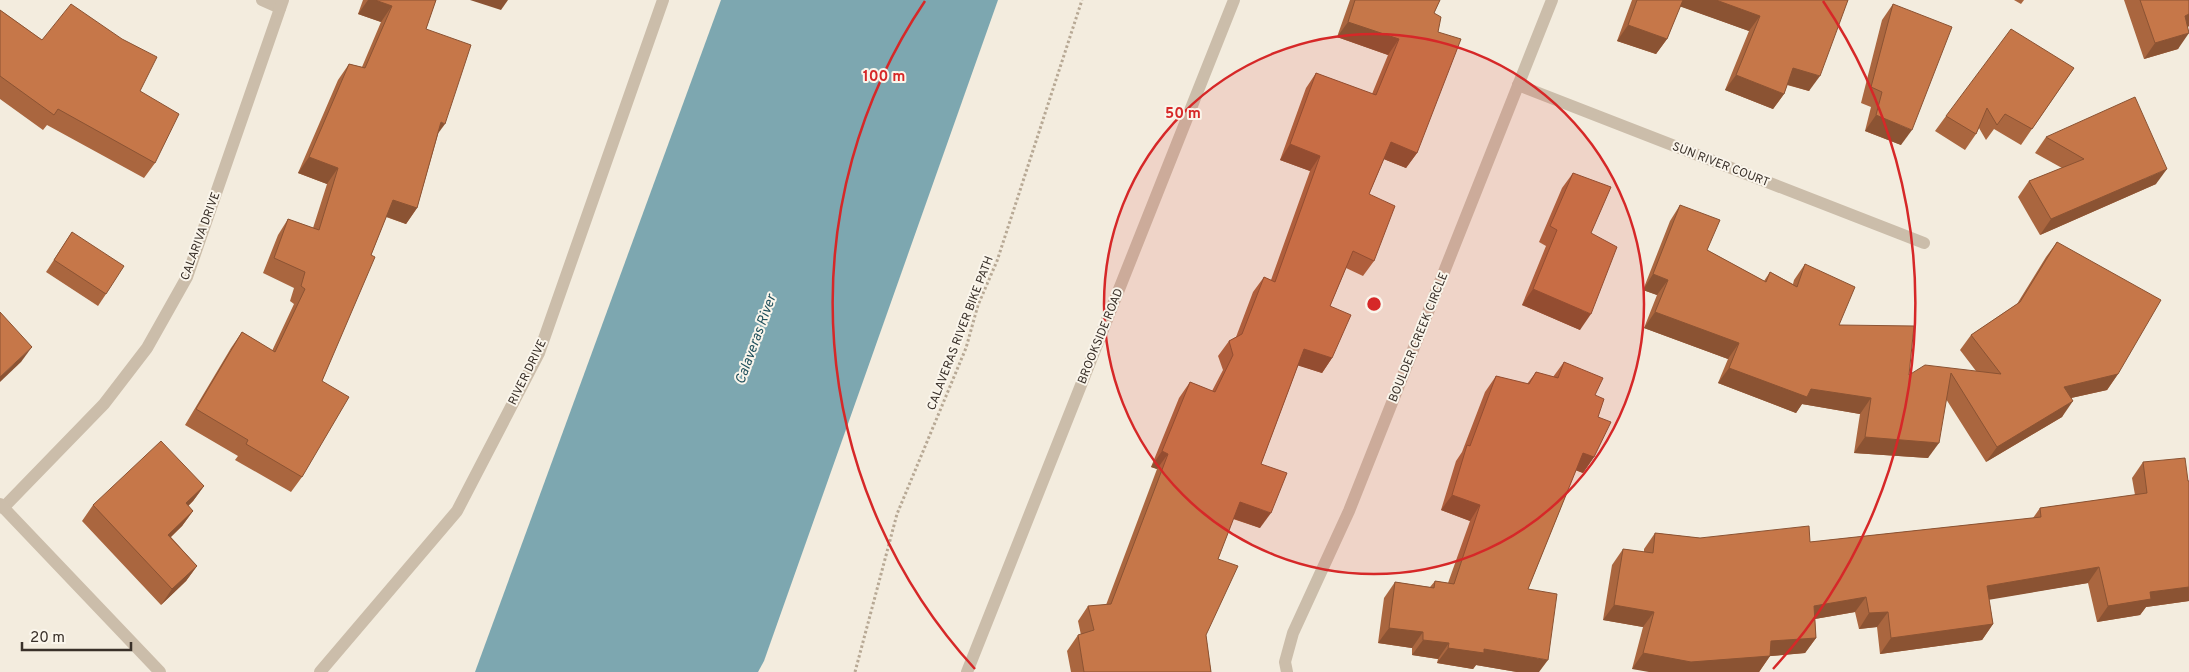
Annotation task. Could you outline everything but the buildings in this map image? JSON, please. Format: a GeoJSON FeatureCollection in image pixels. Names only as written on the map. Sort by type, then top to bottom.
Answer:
{"type":"FeatureCollection","features":[{"type":"Feature","properties":{"kind":"street"},"geometry":{"type":"LineString","coordinates":[[262,0],[281,4]]}},
{"type":"Feature","properties":{"kind":"street","name":"RIVER DRIVE"},"geometry":{"type":"LineString","coordinates":[[320,672],[457,511],[538,353],[663,0]]}},
{"type":"Feature","properties":{"kind":"street","name":"BROOKSIDE ROAD"},"geometry":{"type":"LineString","coordinates":[[967,672],[1234,0]]}},
{"type":"Feature","properties":{"kind":"street","name":"BOULDER CREEK CIRCLE"},"geometry":{"type":"LineString","coordinates":[[1287,672],[1286,662],[1293,633],[1349,511],[1552,0]]}},
{"type":"Feature","properties":{"kind":"street","name":"CALARIVA DRIVE"},"geometry":{"type":"LineString","coordinates":[[2,506],[104,404],[147,348],[187,277],[281,4]]}},
{"type":"Feature","properties":{"kind":"street","name":"SUN RIVER COURT"},"geometry":{"type":"LineString","coordinates":[[1518,85],[1924,243]]}},
{"type":"Feature","properties":{"kind":"street"},"geometry":{"type":"LineString","coordinates":[[2,506],[160,672]]}},
{"type":"Feature","properties":{"kind":"path","name":"CALAVERAS RIVER BIKE PATH"},"geometry":{"type":"LineString","coordinates":[[855,672],[897,514],[966,348],[978,305],[997,262],[1082,0]]}},
{"type":"Feature","properties":{"kind":"water","name":"Calaveras River"},"geometry":{"type":"Polygon","coordinates":[[[721,0],[998,0],[764,661],[758,672],[475,672],[721,0]]]}}]}
